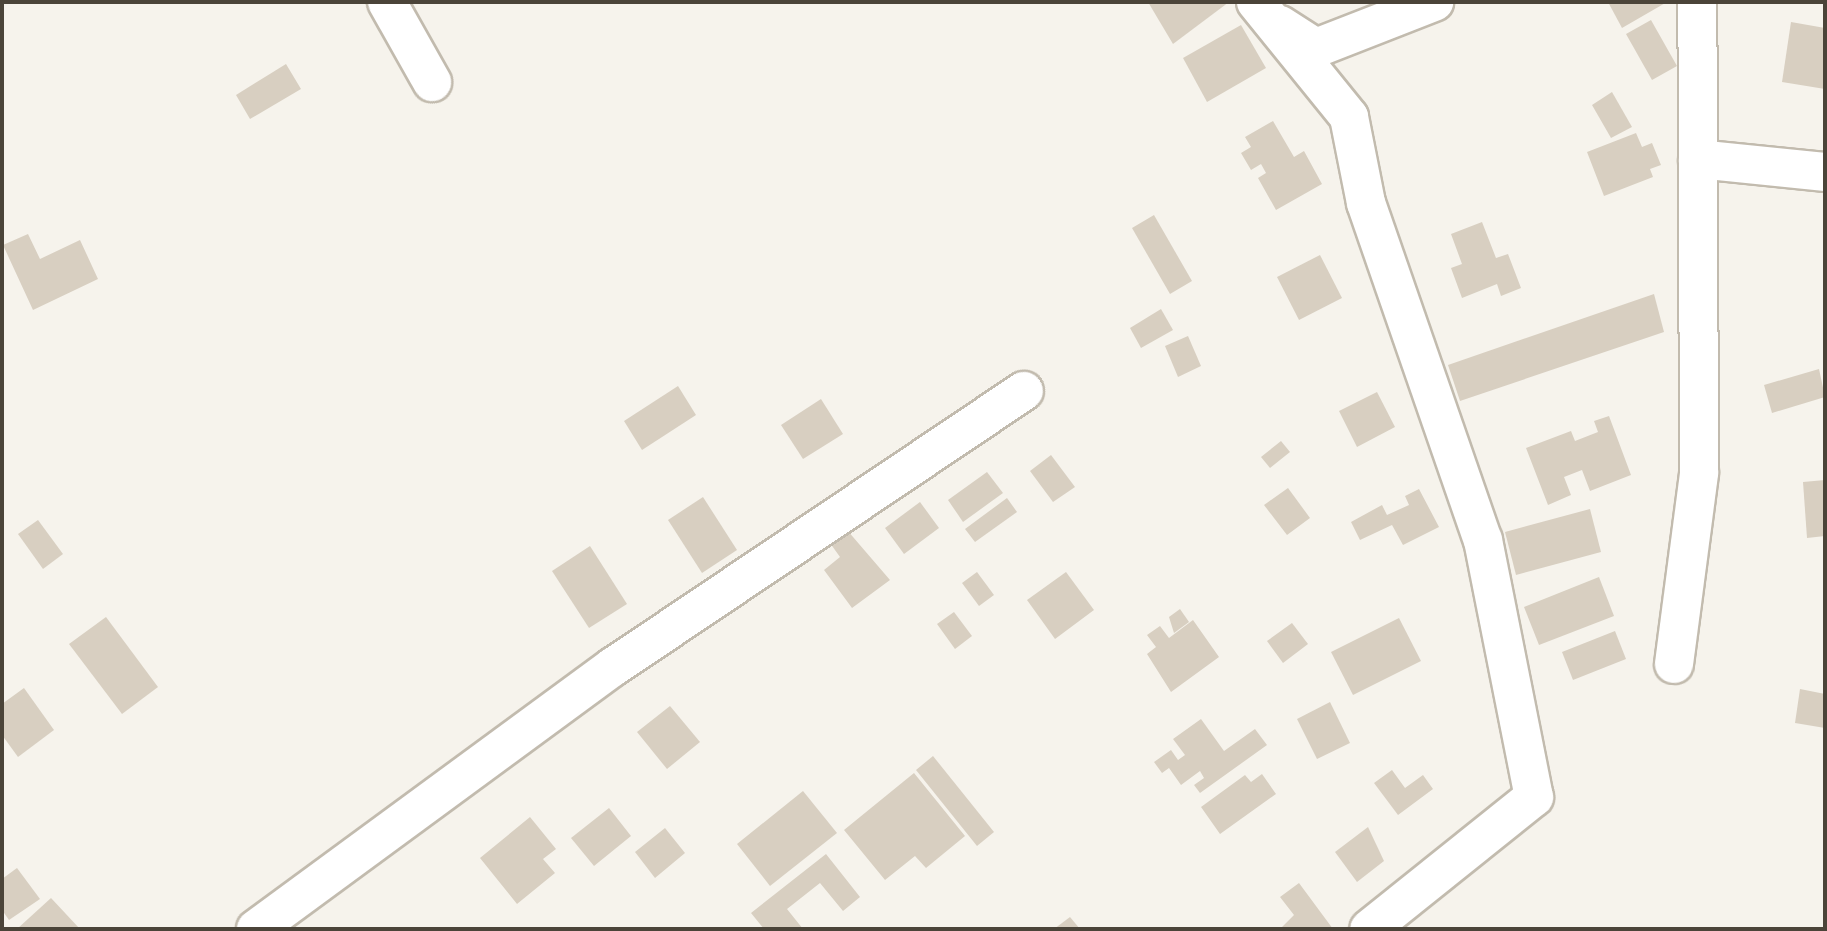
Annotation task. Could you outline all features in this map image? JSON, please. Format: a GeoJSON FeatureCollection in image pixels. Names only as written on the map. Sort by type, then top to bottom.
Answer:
{"type":"FeatureCollection","features":[{"type":"Feature","properties":{"kind":"street"},"geometry":{"type":"LineString","coordinates":[[387,2],[432,82]]}},
{"type":"Feature","properties":{"kind":"street"},"geometry":{"type":"LineString","coordinates":[[1260,8],[1316,48],[1434,2]]}},
{"type":"Feature","properties":{"kind":"street"},"geometry":{"type":"LineString","coordinates":[[1674,664],[1699,473],[1698,2]]}},
{"type":"Feature","properties":{"kind":"street"},"geometry":{"type":"LineString","coordinates":[[1260,8],[1349,117],[1366,203],[1483,540],[1534,797],[1369,929]]}},
{"type":"Feature","properties":{"kind":"street"},"geometry":{"type":"LineString","coordinates":[[1698,159],[1825,172]]}},
{"type":"Feature","properties":{"kind":"street"},"geometry":{"type":"LineString","coordinates":[[256,929],[613,667],[1024,391]]}},
{"type":"Feature","properties":{"kind":"building"},"geometry":{"type":"Polygon","coordinates":[[[1148,2],[1229,2],[1173,44],[1148,2]]]}},
{"type":"Feature","properties":{"kind":"building"},"geometry":{"type":"Polygon","coordinates":[[[1608,2],[1667,2],[1622,28],[1608,2]]]}},
{"type":"Feature","properties":{"kind":"building"},"geometry":{"type":"Polygon","coordinates":[[[1651,20],[1677,66],[1652,80],[1626,34],[1651,20]]]}},
{"type":"Feature","properties":{"kind":"building"},"geometry":{"type":"Polygon","coordinates":[[[1791,22],[1825,28],[1825,89],[1782,82],[1791,22]]]}},
{"type":"Feature","properties":{"kind":"building"},"geometry":{"type":"Polygon","coordinates":[[[1241,25],[1266,68],[1207,102],[1183,58],[1241,25]]]}},
{"type":"Feature","properties":{"kind":"building"},"geometry":{"type":"Polygon","coordinates":[[[286,64],[301,89],[250,119],[236,95],[286,64]]]}},
{"type":"Feature","properties":{"kind":"building"},"geometry":{"type":"Polygon","coordinates":[[[1612,92],[1632,127],[1611,138],[1592,105],[1612,92]]]}},
{"type":"Feature","properties":{"kind":"building"},"geometry":{"type":"Polygon","coordinates":[[[1273,121],[1294,157],[1304,151],[1322,184],[1276,210],[1258,178],[1266,173],[1261,164],[1251,170],[1241,153],[1251,147],[1245,137],[1273,121]]]}},
{"type":"Feature","properties":{"kind":"building"},"geometry":{"type":"Polygon","coordinates":[[[1636,133],[1642,147],[1652,143],[1661,165],[1650,169],[1653,177],[1604,196],[1587,152],[1636,133]]]}},
{"type":"Feature","properties":{"kind":"building"},"geometry":{"type":"Polygon","coordinates":[[[1154,215],[1192,281],[1170,294],[1132,228],[1154,215]]]}},
{"type":"Feature","properties":{"kind":"building"},"geometry":{"type":"Polygon","coordinates":[[[1482,222],[1496,258],[1508,254],[1521,288],[1501,296],[1497,284],[1462,298],[1451,268],[1462,264],[1451,234],[1482,222]]]}},
{"type":"Feature","properties":{"kind":"building"},"geometry":{"type":"Polygon","coordinates":[[[28,234],[40,259],[80,240],[98,279],[33,310],[3,245],[28,234]]]}},
{"type":"Feature","properties":{"kind":"building"},"geometry":{"type":"Polygon","coordinates":[[[1320,255],[1342,298],[1299,320],[1277,277],[1320,255]]]}},
{"type":"Feature","properties":{"kind":"building"},"geometry":{"type":"Polygon","coordinates":[[[1654,294],[1664,332],[1460,401],[1448,365],[1654,294]]]}},
{"type":"Feature","properties":{"kind":"building"},"geometry":{"type":"Polygon","coordinates":[[[1161,309],[1173,330],[1141,348],[1130,328],[1161,309]]]}},
{"type":"Feature","properties":{"kind":"building"},"geometry":{"type":"Polygon","coordinates":[[[1188,336],[1201,366],[1178,377],[1165,346],[1188,336]]]}},
{"type":"Feature","properties":{"kind":"building"},"geometry":{"type":"Polygon","coordinates":[[[1819,369],[1825,397],[1772,413],[1764,385],[1819,369]]]}},
{"type":"Feature","properties":{"kind":"building"},"geometry":{"type":"Polygon","coordinates":[[[678,386],[696,415],[642,450],[624,421],[678,386]]]}},
{"type":"Feature","properties":{"kind":"building"},"geometry":{"type":"Polygon","coordinates":[[[1377,392],[1395,427],[1357,447],[1339,411],[1377,392]]]}},
{"type":"Feature","properties":{"kind":"building"},"geometry":{"type":"Polygon","coordinates":[[[821,399],[843,434],[803,459],[781,425],[821,399]]]}},
{"type":"Feature","properties":{"kind":"building"},"geometry":{"type":"Polygon","coordinates":[[[1609,416],[1631,475],[1590,491],[1582,470],[1564,477],[1571,495],[1548,505],[1526,448],[1571,431],[1575,441],[1598,432],[1594,421],[1609,416]]]}},
{"type":"Feature","properties":{"kind":"building"},"geometry":{"type":"Polygon","coordinates":[[[1281,441],[1290,452],[1270,468],[1261,457],[1281,441]]]}},
{"type":"Feature","properties":{"kind":"building"},"geometry":{"type":"Polygon","coordinates":[[[1051,455],[1075,487],[1053,502],[1030,471],[1051,455]]]}},
{"type":"Feature","properties":{"kind":"building"},"geometry":{"type":"Polygon","coordinates":[[[987,472],[1003,493],[963,522],[948,500],[987,472]]]}},
{"type":"Feature","properties":{"kind":"building"},"geometry":{"type":"Polygon","coordinates":[[[1825,480],[1825,536],[1807,538],[1803,482],[1825,480]]]}},
{"type":"Feature","properties":{"kind":"building"},"geometry":{"type":"Polygon","coordinates":[[[1288,488],[1310,518],[1287,535],[1264,505],[1288,488]]]}},
{"type":"Feature","properties":{"kind":"building"},"geometry":{"type":"Polygon","coordinates":[[[1419,489],[1439,527],[1403,545],[1392,525],[1360,540],[1351,522],[1382,505],[1387,515],[1409,505],[1405,496],[1419,489]]]}},
{"type":"Feature","properties":{"kind":"building"},"geometry":{"type":"Polygon","coordinates":[[[703,497],[737,550],[702,573],[668,520],[703,497]]]}},
{"type":"Feature","properties":{"kind":"building"},"geometry":{"type":"Polygon","coordinates":[[[1007,498],[1017,512],[975,542],[965,529],[1007,498]]]}},
{"type":"Feature","properties":{"kind":"building"},"geometry":{"type":"Polygon","coordinates":[[[920,502],[939,528],[904,554],[885,528],[920,502]]]}},
{"type":"Feature","properties":{"kind":"building"},"geometry":{"type":"Polygon","coordinates":[[[1590,509],[1601,552],[1516,575],[1505,532],[1590,509]]]}},
{"type":"Feature","properties":{"kind":"building"},"geometry":{"type":"Polygon","coordinates":[[[38,520],[63,554],[43,569],[18,534],[38,520]]]}},
{"type":"Feature","properties":{"kind":"building"},"geometry":{"type":"Polygon","coordinates":[[[847,530],[890,580],[852,608],[824,570],[840,557],[830,543],[847,530]]]}},
{"type":"Feature","properties":{"kind":"building"},"geometry":{"type":"Polygon","coordinates":[[[590,546],[627,604],[589,628],[552,571],[590,546]]]}},
{"type":"Feature","properties":{"kind":"building"},"geometry":{"type":"Polygon","coordinates":[[[977,572],[994,595],[979,606],[962,583],[977,572]]]}},
{"type":"Feature","properties":{"kind":"building"},"geometry":{"type":"Polygon","coordinates":[[[1066,572],[1094,610],[1055,639],[1027,600],[1066,572]]]}},
{"type":"Feature","properties":{"kind":"building"},"geometry":{"type":"Polygon","coordinates":[[[1599,577],[1614,616],[1539,645],[1524,607],[1599,577]]]}},
{"type":"Feature","properties":{"kind":"building"},"geometry":{"type":"Polygon","coordinates":[[[1180,609],[1189,622],[1174,633],[1169,617],[1180,609]]]}},
{"type":"Feature","properties":{"kind":"building"},"geometry":{"type":"Polygon","coordinates":[[[954,612],[972,636],[955,649],[937,624],[954,612]]]}},
{"type":"Feature","properties":{"kind":"building"},"geometry":{"type":"Polygon","coordinates":[[[106,617],[158,687],[122,714],[69,644],[106,617]]]}},
{"type":"Feature","properties":{"kind":"building"},"geometry":{"type":"Polygon","coordinates":[[[1399,618],[1421,661],[1353,695],[1331,652],[1399,618]]]}},
{"type":"Feature","properties":{"kind":"building"},"geometry":{"type":"Polygon","coordinates":[[[1193,620],[1219,657],[1171,692],[1147,654],[1156,647],[1147,635],[1160,626],[1169,638],[1193,620]]]}},
{"type":"Feature","properties":{"kind":"building"},"geometry":{"type":"Polygon","coordinates":[[[1292,623],[1308,644],[1283,663],[1267,641],[1292,623]]]}},
{"type":"Feature","properties":{"kind":"building"},"geometry":{"type":"Polygon","coordinates":[[[1615,631],[1626,659],[1573,680],[1562,652],[1615,631]]]}},
{"type":"Feature","properties":{"kind":"building"},"geometry":{"type":"Polygon","coordinates":[[[24,688],[54,730],[18,757],[2,735],[2,704],[24,688]]]}},
{"type":"Feature","properties":{"kind":"building"},"geometry":{"type":"Polygon","coordinates":[[[1800,689],[1825,694],[1825,728],[1795,723],[1800,689]]]}},
{"type":"Feature","properties":{"kind":"building"},"geometry":{"type":"Polygon","coordinates":[[[1330,702],[1350,743],[1317,759],[1297,719],[1330,702]]]}},
{"type":"Feature","properties":{"kind":"building"},"geometry":{"type":"Polygon","coordinates":[[[670,706],[700,742],[667,769],[637,732],[670,706]]]}},
{"type":"Feature","properties":{"kind":"building"},"geometry":{"type":"Polygon","coordinates":[[[1201,719],[1224,751],[1255,729],[1267,745],[1200,793],[1194,785],[1204,778],[1200,771],[1181,785],[1169,768],[1162,773],[1154,762],[1171,750],[1178,760],[1185,755],[1173,739],[1201,719]]]}},
{"type":"Feature","properties":{"kind":"building"},"geometry":{"type":"Polygon","coordinates":[[[933,756],[994,832],[977,846],[916,770],[933,756]]]}},
{"type":"Feature","properties":{"kind":"building"},"geometry":{"type":"Polygon","coordinates":[[[1392,770],[1405,788],[1423,775],[1433,789],[1398,815],[1374,783],[1392,770]]]}},
{"type":"Feature","properties":{"kind":"building"},"geometry":{"type":"Polygon","coordinates":[[[914,773],[965,836],[926,868],[915,856],[885,880],[844,830],[914,773]]]}},
{"type":"Feature","properties":{"kind":"building"},"geometry":{"type":"Polygon","coordinates":[[[1262,774],[1276,794],[1220,834],[1201,807],[1245,775],[1251,782],[1262,774]]]}},
{"type":"Feature","properties":{"kind":"building"},"geometry":{"type":"Polygon","coordinates":[[[803,791],[837,833],[770,886],[737,844],[803,791]]]}},
{"type":"Feature","properties":{"kind":"building"},"geometry":{"type":"Polygon","coordinates":[[[609,808],[631,836],[594,866],[571,838],[609,808]]]}},
{"type":"Feature","properties":{"kind":"building"},"geometry":{"type":"Polygon","coordinates":[[[530,817],[556,849],[543,859],[555,873],[517,904],[480,858],[530,817]]]}},
{"type":"Feature","properties":{"kind":"building"},"geometry":{"type":"Polygon","coordinates":[[[1368,827],[1384,861],[1357,882],[1335,852],[1368,827]]]}},
{"type":"Feature","properties":{"kind":"building"},"geometry":{"type":"Polygon","coordinates":[[[665,828],[685,853],[655,878],[635,852],[665,828]]]}},
{"type":"Feature","properties":{"kind":"building"},"geometry":{"type":"Polygon","coordinates":[[[826,854],[860,897],[843,911],[820,883],[787,909],[803,929],[764,929],[751,913],[826,854]]]}},
{"type":"Feature","properties":{"kind":"building"},"geometry":{"type":"Polygon","coordinates":[[[17,868],[40,899],[9,920],[2,910],[2,879],[17,868]]]}},
{"type":"Feature","properties":{"kind":"building"},"geometry":{"type":"Polygon","coordinates":[[[1299,883],[1333,929],[1280,929],[1294,915],[1280,897],[1299,883]]]}},
{"type":"Feature","properties":{"kind":"building"},"geometry":{"type":"Polygon","coordinates":[[[51,898],[80,929],[17,929],[51,898]]]}},
{"type":"Feature","properties":{"kind":"building"},"geometry":{"type":"Polygon","coordinates":[[[1070,917],[1080,929],[1054,929],[1070,917]]]}}]}
